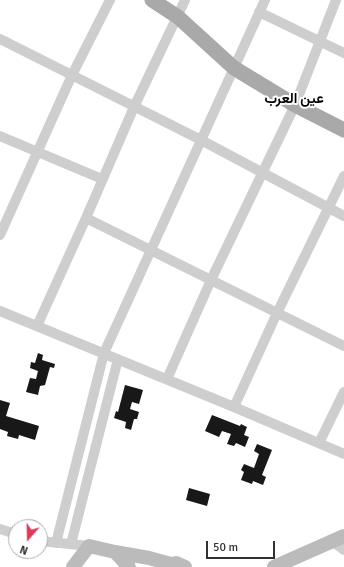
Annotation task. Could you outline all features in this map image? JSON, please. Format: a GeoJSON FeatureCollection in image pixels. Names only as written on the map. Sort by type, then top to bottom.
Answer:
{"type":"FeatureCollection","features":[{"type":"Feature","properties":{"kind":"main road"},"geometry":{"type":"LineString","coordinates":[[152,0],[178,17],[234,68],[295,105],[344,130]]}},
{"type":"Feature","properties":{"kind":"street"},"geometry":{"type":"LineString","coordinates":[[0,235],[72,75],[110,0]]}},
{"type":"Feature","properties":{"kind":"street"},"geometry":{"type":"LineString","coordinates":[[37,326],[134,107],[185,0]]}},
{"type":"Feature","properties":{"kind":"street"},"geometry":{"type":"LineString","coordinates":[[56,543],[104,353],[265,0]]}},
{"type":"Feature","properties":{"kind":"street"},"geometry":{"type":"LineString","coordinates":[[167,379],[211,280],[295,105],[336,0]]}},
{"type":"Feature","properties":{"kind":"street"},"geometry":{"type":"LineString","coordinates":[[259,12],[344,53]]}},
{"type":"Feature","properties":{"kind":"street"},"geometry":{"type":"LineString","coordinates":[[0,39],[201,140],[344,216]]}},
{"type":"Feature","properties":{"kind":"street"},"geometry":{"type":"LineString","coordinates":[[0,136],[102,180]]}},
{"type":"Feature","properties":{"kind":"street"},"geometry":{"type":"LineString","coordinates":[[234,407],[277,313],[344,176]]}},
{"type":"Feature","properties":{"kind":"street"},"geometry":{"type":"LineString","coordinates":[[86,218],[344,346]]}},
{"type":"Feature","properties":{"kind":"street"},"geometry":{"type":"LineString","coordinates":[[0,311],[167,379],[344,454]]}},
{"type":"Feature","properties":{"kind":"street"},"geometry":{"type":"LineString","coordinates":[[71,544],[118,359]]}},
{"type":"Feature","properties":{"kind":"street"},"geometry":{"type":"LineString","coordinates":[[319,443],[344,392]]}},
{"type":"Feature","properties":{"kind":"street"},"geometry":{"type":"LineString","coordinates":[[274,567],[338,539],[344,550]]}},
{"type":"Feature","properties":{"kind":"street"},"geometry":{"type":"LineString","coordinates":[[48,542],[89,546],[149,558],[167,565],[176,563],[185,567]]}},
{"type":"Feature","properties":{"kind":"street"},"geometry":{"type":"LineString","coordinates":[[73,567],[89,546]]}},
{"type":"Feature","properties":{"kind":"street"},"geometry":{"type":"LineString","coordinates":[[115,552],[129,567]]}},
{"type":"Feature","properties":{"kind":"building"},"geometry":{"type":"Polygon","coordinates":[[[38,353],[43,355],[42,360],[55,364],[54,368],[50,367],[45,385],[40,386],[38,395],[26,392],[30,378],[36,379],[38,371],[30,368],[31,362],[35,363],[38,353]]]}},
{"type":"Feature","properties":{"kind":"building"},"geometry":{"type":"Polygon","coordinates":[[[125,385],[143,390],[139,404],[132,402],[130,409],[139,412],[137,419],[134,419],[131,430],[125,428],[126,422],[114,418],[116,411],[118,412],[125,385]]]}},
{"type":"Feature","properties":{"kind":"building"},"geometry":{"type":"Polygon","coordinates":[[[0,400],[10,403],[6,416],[39,426],[35,440],[19,435],[18,439],[7,436],[8,432],[0,429],[0,400]]]}},
{"type":"Feature","properties":{"kind":"building"},"geometry":{"type":"Polygon","coordinates":[[[212,415],[240,426],[241,424],[247,427],[244,435],[249,437],[245,447],[236,443],[234,446],[227,444],[231,434],[222,431],[219,437],[205,431],[212,415]]]}},
{"type":"Feature","properties":{"kind":"building"},"geometry":{"type":"Polygon","coordinates":[[[257,444],[272,450],[262,475],[266,477],[263,485],[253,481],[252,484],[241,480],[244,472],[241,470],[244,464],[254,468],[259,454],[254,451],[257,444]]]}},
{"type":"Feature","properties":{"kind":"building"},"geometry":{"type":"Polygon","coordinates":[[[189,488],[210,494],[207,506],[186,500],[189,488]]]}},
{"type":"Feature","properties":{"kind":"district","name":"عين العرب"},"geometry":{"type":"Point","coordinates":[294,99]}}]}
